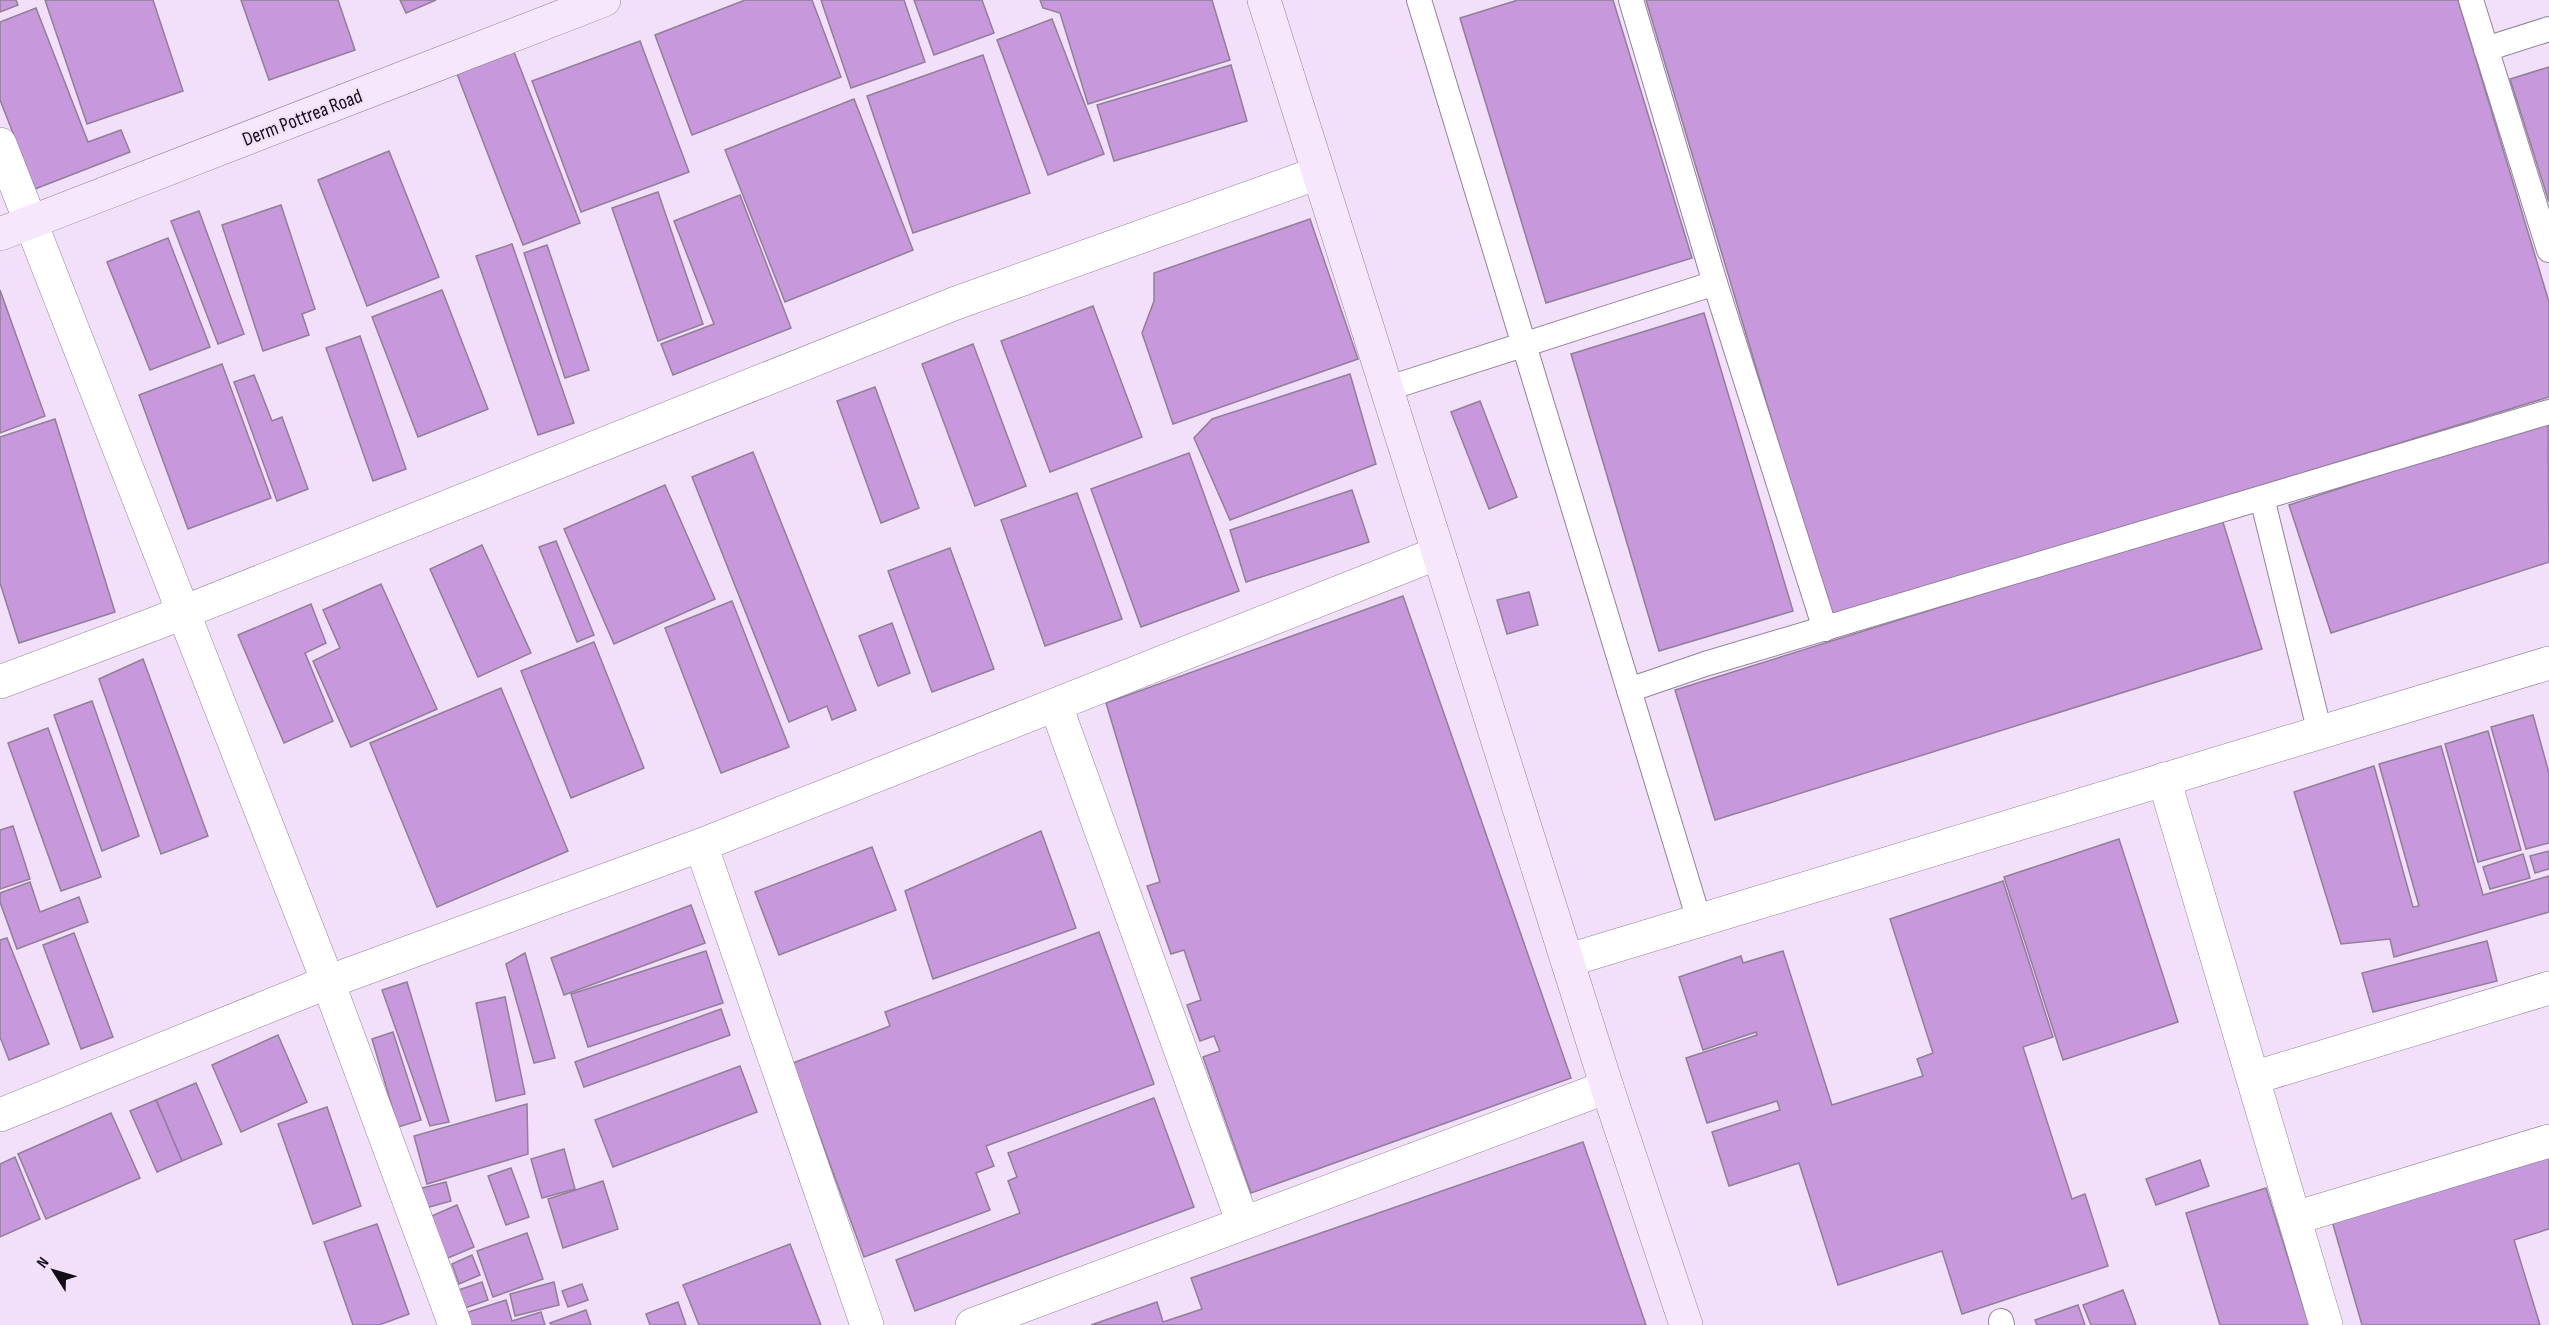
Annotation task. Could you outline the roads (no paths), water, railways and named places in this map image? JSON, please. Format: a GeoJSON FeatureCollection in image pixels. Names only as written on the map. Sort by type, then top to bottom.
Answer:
{"type":"FeatureCollection","features":[{"type":"Feature","properties":{"kind":"street","name":"Derm Pottrea Road"},"geometry":{"type":"LineString","coordinates":[[0,234],[604,0]]}},
{"type":"Feature","properties":{"kind":"street"},"geometry":{"type":"LineString","coordinates":[[1264,0],[1569,960],[1607,1087],[1686,1325]]}},
{"type":"Feature","properties":{"kind":"street"},"geometry":{"type":"LineString","coordinates":[[0,144],[328,982],[454,1325]]}},
{"type":"Feature","properties":{"kind":"street"},"geometry":{"type":"LineString","coordinates":[[0,682],[183,612],[956,303],[1318,173]]}},
{"type":"Feature","properties":{"kind":"street"},"geometry":{"type":"LineString","coordinates":[[0,1115],[328,982],[701,845],[1438,553]]}},
{"type":"Feature","properties":{"kind":"street"},"geometry":{"type":"LineString","coordinates":[[1569,960],[2549,663]]}},
{"type":"Feature","properties":{"kind":"street"},"geometry":{"type":"LineString","coordinates":[[1056,706],[1243,1223]]}},
{"type":"Feature","properties":{"kind":"street"},"geometry":{"type":"LineString","coordinates":[[2164,779],[2326,1325]]}},
{"type":"Feature","properties":{"kind":"street"},"geometry":{"type":"LineString","coordinates":[[701,845],[867,1325]]}},
{"type":"Feature","properties":{"kind":"street"},"geometry":{"type":"LineString","coordinates":[[2253,1078],[2549,988]]}},
{"type":"Feature","properties":{"kind":"street"},"geometry":{"type":"LineString","coordinates":[[972,1325],[1607,1087]]}},
{"type":"Feature","properties":{"kind":"street"},"geometry":{"type":"LineString","coordinates":[[2295,1218],[2549,1141]]}},
{"type":"Feature","properties":{"kind":"lane"},"geometry":{"type":"LineString","coordinates":[[1631,0],[1715,283],[1825,628]]}},
{"type":"Feature","properties":{"kind":"lane"},"geometry":{"type":"LineString","coordinates":[[2471,0],[2549,250]]}},
{"type":"Feature","properties":{"kind":"lane"},"geometry":{"type":"LineString","coordinates":[[1426,2],[1525,345],[1699,920]]}},
{"type":"Feature","properties":{"kind":"lane"},"geometry":{"type":"LineString","coordinates":[[2486,49],[2549,29]]}},
{"type":"Feature","properties":{"kind":"lane"},"geometry":{"type":"LineString","coordinates":[[1386,389],[1715,283]]}},
{"type":"Feature","properties":{"kind":"lane"},"geometry":{"type":"LineString","coordinates":[[1629,690],[1705,664],[2549,412]]}},
{"type":"Feature","properties":{"kind":"lane"},"geometry":{"type":"LineString","coordinates":[[2262,498],[2320,732]]}}]}
